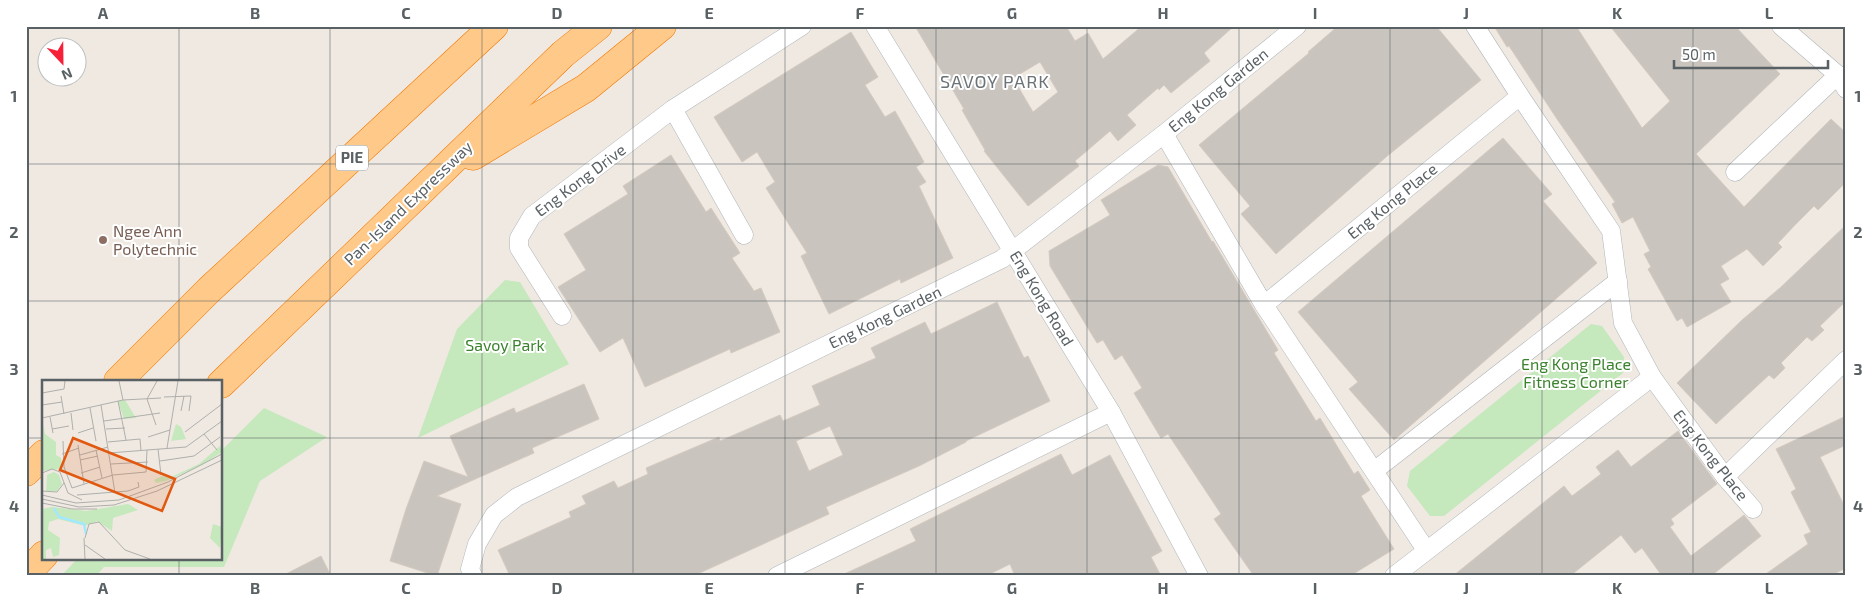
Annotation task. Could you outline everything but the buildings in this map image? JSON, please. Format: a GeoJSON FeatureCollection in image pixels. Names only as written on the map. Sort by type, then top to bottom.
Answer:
{"type":"FeatureCollection","features":[{"type":"Feature","properties":{"kind":"highway","name":"PIE"},"geometry":{"type":"LineString","coordinates":[[119,380],[209,290],[494,26]]}},
{"type":"Feature","properties":{"kind":"highway","name":"Pan-Island Expressway"},"geometry":{"type":"LineString","coordinates":[[222,383],[563,54],[598,26]]}},
{"type":"Feature","properties":{"kind":"highway"},"geometry":{"type":"LineString","coordinates":[[433,180],[586,88],[662,26]]}},
{"type":"Feature","properties":{"kind":"highway"},"geometry":{"type":"LineString","coordinates":[[26,472],[42,456]]}},
{"type":"Feature","properties":{"kind":"highway"},"geometry":{"type":"LineString","coordinates":[[26,574],[42,557]]}},
{"type":"Feature","properties":{"kind":"street","name":"Eng Kong Drive"},"geometry":{"type":"LineString","coordinates":[[562,316],[519,248],[519,238],[532,216],[673,109],[802,26]]}},
{"type":"Feature","properties":{"kind":"street","name":"Eng Kong Road"},"geometry":{"type":"LineString","coordinates":[[875,26],[1112,412],[1199,576]]}},
{"type":"Feature","properties":{"kind":"street","name":"Eng Kong Garden"},"geometry":{"type":"LineString","coordinates":[[473,576],[470,569],[476,544],[494,515],[517,497],[1014,252],[1297,26]]}},
{"type":"Feature","properties":{"kind":"street","name":"Eng Kong Place"},"geometry":{"type":"LineString","coordinates":[[1475,26],[1611,231],[1623,323],[1652,377],[1725,477],[1753,509]]}},
{"type":"Feature","properties":{"kind":"street"},"geometry":{"type":"LineString","coordinates":[[1736,172],[1842,82],[1781,26]]}},
{"type":"Feature","properties":{"kind":"street","name":"Eng Kong Place"},"geometry":{"type":"LineString","coordinates":[[1264,305],[1520,96]]}},
{"type":"Feature","properties":{"kind":"street"},"geometry":{"type":"LineString","coordinates":[[673,109],[744,235]]}},
{"type":"Feature","properties":{"kind":"street"},"geometry":{"type":"LineString","coordinates":[[1164,134],[1264,305],[1426,550]]}},
{"type":"Feature","properties":{"kind":"street"},"geometry":{"type":"LineString","coordinates":[[1374,471],[1618,281]]}},
{"type":"Feature","properties":{"kind":"street"},"geometry":{"type":"LineString","coordinates":[[1725,477],[1846,360]]}},
{"type":"Feature","properties":{"kind":"street"},"geometry":{"type":"LineString","coordinates":[[1394,576],[1652,377]]}},
{"type":"Feature","properties":{"kind":"street"},"geometry":{"type":"LineString","coordinates":[[777,576],[1112,412]]}},
{"type":"Feature","properties":{"kind":"green space","name":"Savoy Park"},"geometry":{"type":"Polygon","coordinates":[[[505,280],[520,282],[569,364],[418,438],[457,329],[505,280]]]}},
{"type":"Feature","properties":{"kind":"green space","name":"Eng Kong Place Fitness Corner"},"geometry":{"type":"Polygon","coordinates":[[[1591,324],[1602,326],[1624,357],[1623,373],[1444,516],[1430,516],[1407,486],[1410,471],[1591,324]]]}},
{"type":"Feature","properties":{"kind":"green space"},"geometry":{"type":"Polygon","coordinates":[[[264,408],[327,437],[260,481],[224,567],[104,567],[96,576],[61,576],[76,560],[222,560],[222,450],[264,408]]]}},
{"type":"Feature","properties":{"kind":"place","name":"Ngee Ann Polytechnic"},"geometry":{"type":"Point","coordinates":[103,240]}},
{"type":"Feature","properties":{"kind":"district","name":"SAVOY PARK"},"geometry":{"type":"Point","coordinates":[995,82]}}]}
